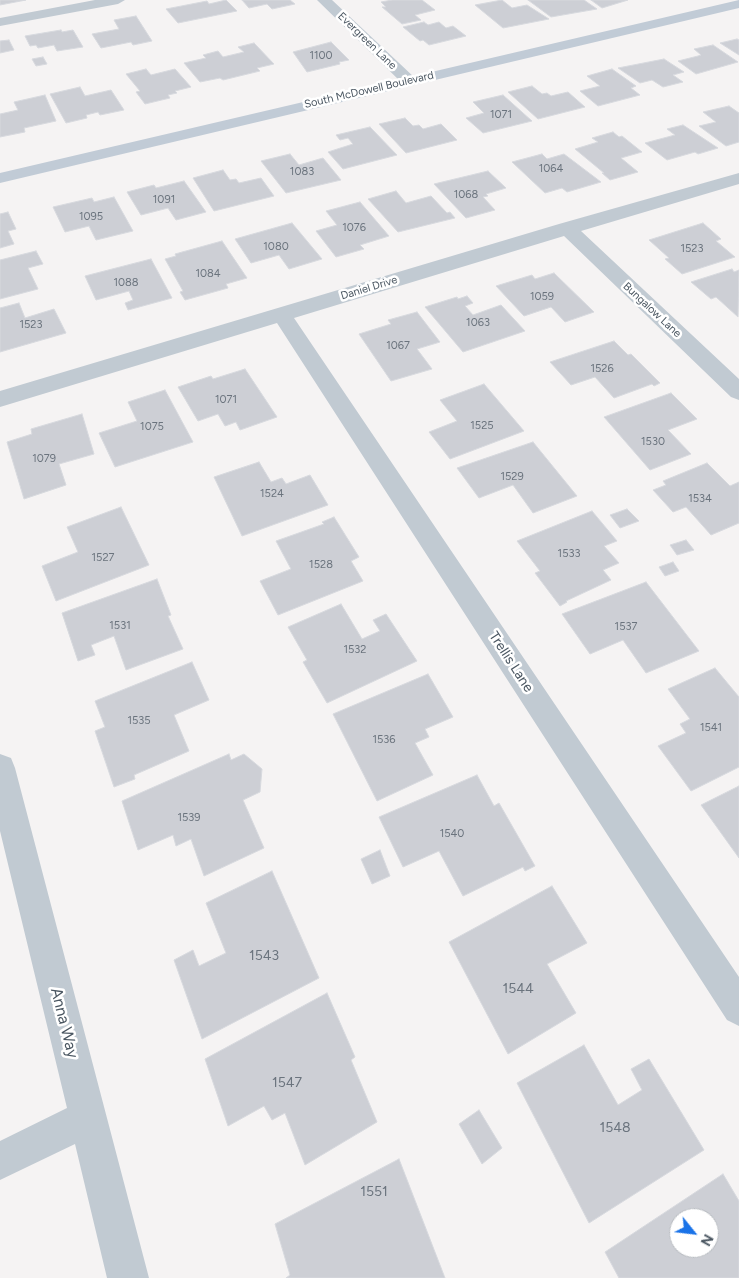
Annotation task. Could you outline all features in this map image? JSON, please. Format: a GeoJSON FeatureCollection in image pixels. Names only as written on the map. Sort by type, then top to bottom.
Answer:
{"type":"FeatureCollection","features":[{"type":"Feature","properties":{"kind":"main road","name":"South McDowell Boulevard"},"geometry":{"type":"LineString","coordinates":[[0,178],[739,4]]}},
{"type":"Feature","properties":{"kind":"street"},"geometry":{"type":"LineString","coordinates":[[0,22],[118,0]]}},
{"type":"Feature","properties":{"kind":"street","name":"Evergreen Lane"},"geometry":{"type":"LineString","coordinates":[[324,0],[409,81]]}},
{"type":"Feature","properties":{"kind":"street","name":"Daniel Drive"},"geometry":{"type":"LineString","coordinates":[[0,399],[566,228],[739,178]]}},
{"type":"Feature","properties":{"kind":"street","name":"Bungalow Lane"},"geometry":{"type":"LineString","coordinates":[[566,228],[739,392]]}},
{"type":"Feature","properties":{"kind":"street","name":"Trellis Lane"},"geometry":{"type":"LineString","coordinates":[[282,315],[739,1008]]}},
{"type":"Feature","properties":{"kind":"street","name":"Anna Way"},"geometry":{"type":"LineString","coordinates":[[0,768],[128,1278]]}},
{"type":"Feature","properties":{"kind":"street"},"geometry":{"type":"LineString","coordinates":[[0,1161],[87,1118]]}},
{"type":"Feature","properties":{"kind":"building"},"geometry":{"type":"Polygon","coordinates":[[[0,0],[26,0],[0,5],[0,0]]]}},
{"type":"Feature","properties":{"kind":"building"},"geometry":{"type":"Polygon","coordinates":[[[226,0],[237,11],[178,23],[166,9],[207,1],[209,4],[226,0]]]}},
{"type":"Feature","properties":{"kind":"building"},"geometry":{"type":"Polygon","coordinates":[[[242,0],[290,0],[295,4],[272,9],[267,4],[249,8],[242,0]]]}},
{"type":"Feature","properties":{"kind":"building"},"geometry":{"type":"Polygon","coordinates":[[[422,0],[435,10],[415,15],[421,20],[402,24],[382,7],[386,7],[381,2],[422,0]]]}},
{"type":"Feature","properties":{"kind":"building"},"geometry":{"type":"Polygon","coordinates":[[[502,0],[512,8],[527,5],[549,19],[503,28],[475,5],[502,0]]]}},
{"type":"Feature","properties":{"kind":"building"},"geometry":{"type":"Polygon","coordinates":[[[528,0],[584,0],[597,9],[551,17],[528,0]]]}},
{"type":"Feature","properties":{"kind":"building"},"geometry":{"type":"Polygon","coordinates":[[[591,0],[628,0],[602,8],[591,0]]]}},
{"type":"Feature","properties":{"kind":"building"},"geometry":{"type":"Polygon","coordinates":[[[136,16],[152,41],[133,45],[131,42],[101,48],[92,34],[119,29],[114,20],[136,16]]]}},
{"type":"Feature","properties":{"kind":"building"},"geometry":{"type":"Polygon","coordinates":[[[424,22],[428,25],[439,22],[446,28],[453,26],[466,36],[429,45],[423,40],[420,41],[403,27],[424,22]]]}},
{"type":"Feature","properties":{"kind":"building"},"geometry":{"type":"Polygon","coordinates":[[[61,30],[62,32],[73,30],[83,47],[57,51],[54,45],[38,48],[36,45],[30,46],[25,36],[61,30]]]}},
{"type":"Feature","properties":{"kind":"building"},"geometry":{"type":"Polygon","coordinates":[[[9,40],[14,50],[0,53],[0,41],[9,40]]]}},
{"type":"Feature","properties":{"kind":"building"},"geometry":{"type":"Polygon","coordinates":[[[739,40],[739,55],[720,43],[739,40]]]}},
{"type":"Feature","properties":{"kind":"building"},"geometry":{"type":"Polygon","coordinates":[[[331,42],[349,60],[307,72],[293,52],[331,42]]]}},
{"type":"Feature","properties":{"kind":"building"},"geometry":{"type":"Polygon","coordinates":[[[254,43],[274,64],[257,68],[260,71],[223,80],[220,78],[200,82],[184,63],[206,58],[203,55],[218,51],[223,57],[244,52],[238,47],[254,43]]]}},
{"type":"Feature","properties":{"kind":"building"},"geometry":{"type":"Polygon","coordinates":[[[713,45],[738,62],[696,74],[678,61],[701,55],[694,49],[713,45]]]}},
{"type":"Feature","properties":{"kind":"building"},"geometry":{"type":"Polygon","coordinates":[[[43,57],[47,64],[36,66],[32,59],[43,57]]]}},
{"type":"Feature","properties":{"kind":"building"},"geometry":{"type":"Polygon","coordinates":[[[664,59],[684,72],[673,75],[683,82],[663,87],[652,80],[640,83],[618,68],[664,59]]]}},
{"type":"Feature","properties":{"kind":"building"},"geometry":{"type":"Polygon","coordinates":[[[146,69],[151,75],[175,69],[191,87],[175,91],[177,93],[168,95],[170,98],[145,104],[136,92],[140,91],[126,74],[146,69]]]}},
{"type":"Feature","properties":{"kind":"building"},"geometry":{"type":"Polygon","coordinates":[[[612,69],[636,86],[631,88],[640,95],[598,106],[580,91],[600,86],[587,76],[612,69]]]}},
{"type":"Feature","properties":{"kind":"building"},"geometry":{"type":"Polygon","coordinates":[[[532,86],[542,94],[547,93],[551,96],[568,92],[585,107],[538,119],[508,92],[532,86]]]}},
{"type":"Feature","properties":{"kind":"building"},"geometry":{"type":"Polygon","coordinates":[[[80,87],[85,96],[111,90],[124,110],[100,115],[98,112],[86,115],[87,118],[66,123],[50,94],[80,87]]]}},
{"type":"Feature","properties":{"kind":"building"},"geometry":{"type":"Polygon","coordinates":[[[45,95],[56,121],[24,128],[25,132],[0,137],[0,114],[18,110],[14,102],[45,95]]]}},
{"type":"Feature","properties":{"kind":"building"},"geometry":{"type":"Polygon","coordinates":[[[503,95],[532,121],[483,133],[466,118],[484,113],[473,102],[503,95]]]}},
{"type":"Feature","properties":{"kind":"building"},"geometry":{"type":"Polygon","coordinates":[[[729,106],[739,113],[739,142],[726,146],[699,126],[716,122],[703,112],[729,106]]]}},
{"type":"Feature","properties":{"kind":"building"},"geometry":{"type":"Polygon","coordinates":[[[405,118],[413,126],[419,125],[423,129],[441,124],[457,140],[406,153],[379,124],[405,118]]]}},
{"type":"Feature","properties":{"kind":"building"},"geometry":{"type":"Polygon","coordinates":[[[683,125],[718,148],[667,160],[645,143],[675,135],[667,129],[683,125]]]}},
{"type":"Feature","properties":{"kind":"building"},"geometry":{"type":"Polygon","coordinates":[[[370,127],[397,155],[343,169],[328,152],[353,144],[348,138],[340,140],[336,135],[370,127]]]}},
{"type":"Feature","properties":{"kind":"building"},"geometry":{"type":"Polygon","coordinates":[[[613,132],[619,137],[622,136],[642,152],[621,158],[638,172],[610,180],[575,149],[598,142],[592,138],[613,132]]]}},
{"type":"Feature","properties":{"kind":"building"},"geometry":{"type":"Polygon","coordinates":[[[290,154],[299,165],[323,158],[341,180],[286,193],[261,161],[290,154]]]}},
{"type":"Feature","properties":{"kind":"building"},"geometry":{"type":"Polygon","coordinates":[[[542,154],[547,159],[564,154],[601,182],[567,192],[562,188],[545,193],[512,162],[542,154]]]}},
{"type":"Feature","properties":{"kind":"building"},"geometry":{"type":"Polygon","coordinates":[[[223,170],[230,180],[236,179],[239,183],[261,178],[274,196],[214,211],[193,178],[223,170]]]}},
{"type":"Feature","properties":{"kind":"building"},"geometry":{"type":"Polygon","coordinates":[[[488,171],[506,188],[486,194],[488,196],[483,197],[495,210],[466,218],[434,184],[488,171]]]}},
{"type":"Feature","properties":{"kind":"building"},"geometry":{"type":"Polygon","coordinates":[[[184,181],[206,212],[176,220],[168,208],[141,215],[127,192],[154,185],[156,188],[184,181]]]}},
{"type":"Feature","properties":{"kind":"building"},"geometry":{"type":"Polygon","coordinates":[[[396,191],[406,203],[431,196],[447,213],[450,212],[455,218],[398,232],[368,199],[396,191]]]}},
{"type":"Feature","properties":{"kind":"building"},"geometry":{"type":"Polygon","coordinates":[[[114,197],[133,231],[96,240],[89,226],[65,232],[53,207],[92,198],[94,202],[114,197]]]}},
{"type":"Feature","properties":{"kind":"building"},"geometry":{"type":"Polygon","coordinates":[[[360,202],[389,236],[360,245],[364,249],[336,257],[316,231],[337,225],[326,211],[360,202]]]}},
{"type":"Feature","properties":{"kind":"building"},"geometry":{"type":"Polygon","coordinates":[[[8,212],[16,229],[8,231],[14,244],[0,248],[0,214],[8,212]]]}},
{"type":"Feature","properties":{"kind":"building"},"geometry":{"type":"Polygon","coordinates":[[[292,223],[322,259],[289,269],[279,255],[251,263],[235,239],[292,223]]]}},
{"type":"Feature","properties":{"kind":"building"},"geometry":{"type":"Polygon","coordinates":[[[703,223],[721,239],[716,241],[735,257],[682,274],[665,259],[669,258],[649,240],[703,223]]]}},
{"type":"Feature","properties":{"kind":"building"},"geometry":{"type":"Polygon","coordinates":[[[222,241],[247,278],[226,284],[228,288],[185,300],[180,292],[183,291],[165,259],[176,256],[175,254],[222,241]]]}},
{"type":"Feature","properties":{"kind":"building"},"geometry":{"type":"Polygon","coordinates":[[[36,251],[43,264],[28,268],[38,289],[0,299],[0,260],[36,251]]]}},
{"type":"Feature","properties":{"kind":"building"},"geometry":{"type":"Polygon","coordinates":[[[151,259],[172,298],[128,310],[125,303],[133,300],[129,291],[96,300],[85,276],[151,259]]]}},
{"type":"Feature","properties":{"kind":"building"},"geometry":{"type":"Polygon","coordinates":[[[732,269],[734,272],[739,270],[738,317],[716,297],[711,299],[691,282],[732,269]]]}},
{"type":"Feature","properties":{"kind":"building"},"geometry":{"type":"Polygon","coordinates":[[[554,273],[594,312],[565,322],[551,307],[524,316],[496,286],[532,275],[535,279],[554,273]]]}},
{"type":"Feature","properties":{"kind":"building"},"geometry":{"type":"Polygon","coordinates":[[[467,296],[473,303],[465,306],[473,315],[501,305],[525,331],[463,352],[425,307],[457,297],[458,299],[467,296]]]}},
{"type":"Feature","properties":{"kind":"building"},"geometry":{"type":"Polygon","coordinates":[[[19,303],[25,318],[54,309],[66,333],[0,352],[0,308],[19,303]]]}},
{"type":"Feature","properties":{"kind":"building"},"geometry":{"type":"Polygon","coordinates":[[[417,312],[440,342],[417,349],[432,369],[391,381],[359,334],[391,324],[388,320],[417,312]]]}},
{"type":"Feature","properties":{"kind":"building"},"geometry":{"type":"Polygon","coordinates":[[[614,341],[628,355],[631,354],[660,383],[654,386],[652,384],[614,398],[595,377],[571,385],[550,362],[614,341]]]}},
{"type":"Feature","properties":{"kind":"building"},"geometry":{"type":"Polygon","coordinates":[[[245,369],[277,417],[240,430],[236,422],[225,426],[218,414],[198,421],[178,387],[211,376],[213,379],[245,369]]]}},
{"type":"Feature","properties":{"kind":"building"},"geometry":{"type":"Polygon","coordinates":[[[484,384],[524,431],[450,459],[429,432],[457,421],[440,400],[484,384]]]}},
{"type":"Feature","properties":{"kind":"building"},"geometry":{"type":"Polygon","coordinates":[[[165,390],[193,442],[115,467],[99,433],[137,421],[128,402],[165,390]]]}},
{"type":"Feature","properties":{"kind":"building"},"geometry":{"type":"Polygon","coordinates":[[[671,393],[697,419],[668,430],[691,454],[650,470],[604,417],[671,393]]]}},
{"type":"Feature","properties":{"kind":"building"},"geometry":{"type":"Polygon","coordinates":[[[82,414],[94,454],[59,464],[66,485],[24,499],[7,442],[32,434],[31,429],[82,414]]]}},
{"type":"Feature","properties":{"kind":"building"},"geometry":{"type":"Polygon","coordinates":[[[533,442],[577,496],[533,513],[513,485],[479,498],[457,468],[533,442]]]}},
{"type":"Feature","properties":{"kind":"building"},"geometry":{"type":"Polygon","coordinates":[[[259,462],[271,482],[282,478],[286,484],[310,475],[328,505],[242,536],[214,477],[259,462]]]}},
{"type":"Feature","properties":{"kind":"building"},"geometry":{"type":"Polygon","coordinates":[[[707,463],[730,486],[739,482],[739,523],[711,535],[686,507],[673,512],[653,490],[666,485],[663,481],[707,463]]]}},
{"type":"Feature","properties":{"kind":"building"},"geometry":{"type":"Polygon","coordinates":[[[121,507],[149,565],[56,601],[42,566],[78,552],[67,527],[121,507]]]}},
{"type":"Feature","properties":{"kind":"building"},"geometry":{"type":"Polygon","coordinates":[[[627,509],[639,521],[620,528],[610,515],[627,509]]]}},
{"type":"Feature","properties":{"kind":"building"},"geometry":{"type":"Polygon","coordinates":[[[592,511],[617,541],[604,546],[619,563],[603,570],[611,580],[566,601],[560,606],[535,573],[540,571],[517,541],[592,511]]]}},
{"type":"Feature","properties":{"kind":"building"},"geometry":{"type":"Polygon","coordinates":[[[334,517],[359,557],[351,561],[363,581],[278,615],[260,581],[291,569],[276,541],[324,524],[322,522],[334,517]]]}},
{"type":"Feature","properties":{"kind":"building"},"geometry":{"type":"Polygon","coordinates":[[[686,540],[694,550],[677,555],[670,545],[686,540]]]}},
{"type":"Feature","properties":{"kind":"building"},"geometry":{"type":"Polygon","coordinates":[[[673,562],[679,571],[665,576],[659,567],[673,562]]]}},
{"type":"Feature","properties":{"kind":"building"},"geometry":{"type":"Polygon","coordinates":[[[157,579],[171,615],[168,616],[183,649],[126,670],[114,636],[91,645],[95,655],[78,661],[62,613],[157,579]]]}},
{"type":"Feature","properties":{"kind":"building"},"geometry":{"type":"Polygon","coordinates":[[[646,582],[699,651],[646,673],[623,640],[590,654],[562,614],[646,582]]]}},
{"type":"Feature","properties":{"kind":"building"},"geometry":{"type":"Polygon","coordinates":[[[341,604],[362,639],[380,631],[373,620],[386,614],[417,661],[327,703],[303,662],[307,660],[288,627],[341,604]]]}},
{"type":"Feature","properties":{"kind":"building"},"geometry":{"type":"Polygon","coordinates":[[[192,662],[209,700],[174,715],[189,751],[134,775],[135,779],[114,787],[95,731],[105,727],[95,701],[192,662]]]}},
{"type":"Feature","properties":{"kind":"building"},"geometry":{"type":"Polygon","coordinates":[[[715,668],[739,697],[739,767],[691,791],[658,746],[686,733],[680,724],[690,719],[668,689],[715,668]]]}},
{"type":"Feature","properties":{"kind":"building"},"geometry":{"type":"Polygon","coordinates":[[[428,674],[453,717],[425,729],[429,737],[415,743],[433,775],[377,801],[333,714],[428,674]]]}},
{"type":"Feature","properties":{"kind":"building"},"geometry":{"type":"Polygon","coordinates":[[[229,754],[231,760],[244,754],[262,769],[260,792],[243,800],[264,848],[204,876],[191,839],[176,846],[173,835],[138,850],[122,801],[229,754]]]}},
{"type":"Feature","properties":{"kind":"building"},"geometry":{"type":"Polygon","coordinates":[[[477,775],[494,806],[499,803],[535,866],[525,871],[523,867],[463,896],[439,851],[403,867],[379,817],[477,775]]]}},
{"type":"Feature","properties":{"kind":"building"},"geometry":{"type":"Polygon","coordinates":[[[739,786],[739,858],[701,805],[739,786]]]}},
{"type":"Feature","properties":{"kind":"building"},"geometry":{"type":"Polygon","coordinates":[[[380,850],[390,876],[372,884],[361,859],[380,850]]]}},
{"type":"Feature","properties":{"kind":"building"},"geometry":{"type":"Polygon","coordinates":[[[272,871],[319,978],[202,1039],[174,960],[193,950],[199,966],[226,953],[206,903],[272,871]]]}},
{"type":"Feature","properties":{"kind":"building"},"geometry":{"type":"Polygon","coordinates":[[[552,886],[587,943],[547,964],[576,1013],[508,1054],[449,942],[552,886]]]}},
{"type":"Feature","properties":{"kind":"building"},"geometry":{"type":"Polygon","coordinates":[[[327,993],[355,1057],[351,1060],[377,1122],[305,1165],[285,1113],[272,1120],[264,1106],[228,1126],[205,1059],[327,993]]]}},
{"type":"Feature","properties":{"kind":"building"},"geometry":{"type":"Polygon","coordinates":[[[584,1045],[618,1105],[642,1090],[631,1069],[649,1059],[704,1150],[589,1223],[517,1083],[584,1045]]]}},
{"type":"Feature","properties":{"kind":"building"},"geometry":{"type":"Polygon","coordinates":[[[479,1110],[502,1148],[482,1164],[459,1124],[479,1110]]]}},
{"type":"Feature","properties":{"kind":"building"},"geometry":{"type":"Polygon","coordinates":[[[399,1159],[445,1278],[286,1278],[290,1275],[275,1224],[399,1159]]]}},
{"type":"Feature","properties":{"kind":"building"},"geometry":{"type":"Polygon","coordinates":[[[723,1174],[739,1201],[739,1278],[619,1278],[605,1252],[669,1210],[669,1258],[719,1258],[719,1208],[672,1208],[723,1174]]]}}]}
